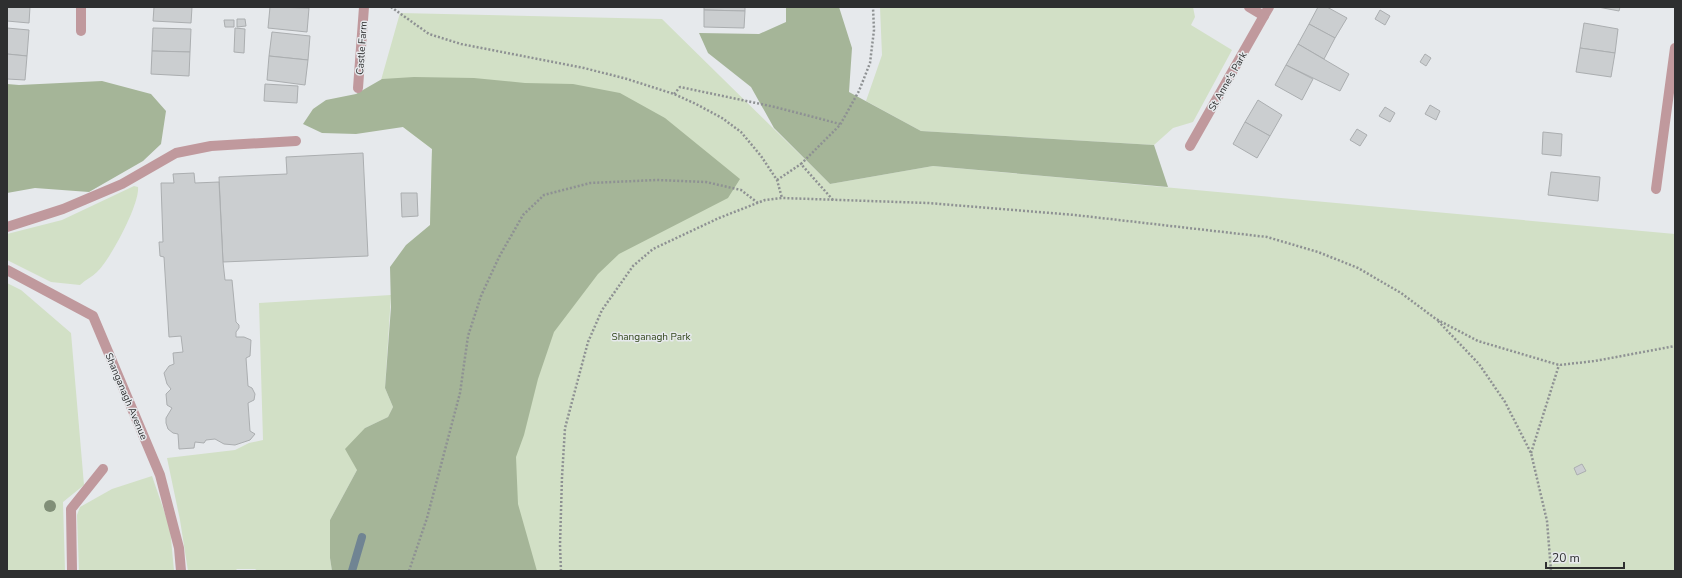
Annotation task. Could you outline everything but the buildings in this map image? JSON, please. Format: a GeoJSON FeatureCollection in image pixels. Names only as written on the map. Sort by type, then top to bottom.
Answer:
{"type":"FeatureCollection","features":[{"type":"Feature","properties":{"kind":"street"},"geometry":{"type":"LineString","coordinates":[[81,31],[82,7]]}},
{"type":"Feature","properties":{"kind":"street","name":"Castle Farm"},"geometry":{"type":"LineString","coordinates":[[358,88],[364,7]]}},
{"type":"Feature","properties":{"kind":"street","name":"St Anne's Park"},"geometry":{"type":"LineString","coordinates":[[1190,146],[1267,11],[1249,7]]}},
{"type":"Feature","properties":{"kind":"street"},"geometry":{"type":"LineString","coordinates":[[1656,189],[1675,48]]}},
{"type":"Feature","properties":{"kind":"street"},"geometry":{"type":"LineString","coordinates":[[7,227],[63,209],[115,186],[176,153],[211,146],[296,141]]}},
{"type":"Feature","properties":{"kind":"street","name":"Shanganagh Avenue"},"geometry":{"type":"LineString","coordinates":[[7,270],[93,316],[160,475],[179,548],[180,571]]}},
{"type":"Feature","properties":{"kind":"street"},"geometry":{"type":"LineString","coordinates":[[72,571],[71,509],[103,469]]}},
{"type":"Feature","properties":{"kind":"path"},"geometry":{"type":"LineString","coordinates":[[392,7],[429,34],[461,44],[598,72],[627,79],[674,94],[722,118],[741,132],[778,180],[782,198]]}},
{"type":"Feature","properties":{"kind":"path"},"geometry":{"type":"LineString","coordinates":[[778,180],[801,164],[840,124],[859,92],[870,63],[874,30],[873,7]]}},
{"type":"Feature","properties":{"kind":"path"},"geometry":{"type":"LineString","coordinates":[[674,94],[680,87],[775,107],[840,124]]}},
{"type":"Feature","properties":{"kind":"path"},"geometry":{"type":"LineString","coordinates":[[801,164],[833,200]]}},
{"type":"Feature","properties":{"kind":"path"},"geometry":{"type":"LineString","coordinates":[[410,571],[427,518],[460,393],[468,336],[481,296],[499,257],[523,215],[544,195],[590,184],[657,180],[706,182],[740,190],[758,203]]}},
{"type":"Feature","properties":{"kind":"path"},"geometry":{"type":"LineString","coordinates":[[561,571],[560,545],[565,428],[588,342],[602,310],[634,266],[653,249],[719,218],[758,203],[782,198],[928,203],[1067,214],[1267,237],[1318,252],[1358,268],[1401,293],[1436,319],[1478,341],[1559,365],[1595,361],[1675,346]]}},
{"type":"Feature","properties":{"kind":"path"},"geometry":{"type":"LineString","coordinates":[[1436,319],[1479,364],[1505,402],[1531,453],[1547,521],[1552,571]]}},
{"type":"Feature","properties":{"kind":"path"},"geometry":{"type":"LineString","coordinates":[[1531,453],[1559,365]]}},
{"type":"Feature","properties":{"kind":"green space"},"geometry":{"type":"Polygon","coordinates":[[[786,7],[839,7],[852,48],[849,92],[921,131],[1154,145],[1168,187],[933,166],[830,184],[774,128],[751,87],[708,53],[699,33],[759,34],[786,22],[786,7]]]}},
{"type":"Feature","properties":{"kind":"green space"},"geometry":{"type":"Polygon","coordinates":[[[880,7],[1193,7],[1195,17],[1191,25],[1232,50],[1193,122],[1173,128],[1154,145],[921,131],[866,101],[882,55],[880,7]]]}},
{"type":"Feature","properties":{"kind":"green space","name":"Shanganagh Park"},"geometry":{"type":"Polygon","coordinates":[[[400,13],[662,19],[830,184],[933,166],[1675,234],[1675,571],[382,571],[430,225],[432,149],[374,105],[400,13]]]}},
{"type":"Feature","properties":{"kind":"green space"},"geometry":{"type":"Polygon","coordinates":[[[414,77],[474,78],[525,83],[573,84],[620,93],[665,118],[740,179],[728,198],[619,254],[598,274],[554,332],[538,379],[524,435],[516,457],[518,504],[537,571],[332,571],[330,558],[330,520],[357,470],[345,449],[365,428],[388,417],[393,407],[385,388],[391,307],[390,267],[406,245],[430,225],[432,149],[403,127],[356,134],[322,133],[303,124],[313,109],[326,100],[356,94],[382,79],[414,77]]]}},
{"type":"Feature","properties":{"kind":"green space"},"geometry":{"type":"Polygon","coordinates":[[[102,81],[151,94],[166,111],[161,144],[143,161],[89,192],[35,188],[7,193],[7,84],[19,85],[102,81]]]}},
{"type":"Feature","properties":{"kind":"green space"},"geometry":{"type":"Polygon","coordinates":[[[134,186],[138,187],[134,206],[116,244],[103,266],[80,285],[51,282],[7,260],[7,234],[62,220],[134,186]]]}},
{"type":"Feature","properties":{"kind":"green space"},"geometry":{"type":"Polygon","coordinates":[[[7,283],[21,290],[71,333],[84,485],[63,502],[65,571],[7,571],[7,283]]]}},
{"type":"Feature","properties":{"kind":"green space"},"geometry":{"type":"Polygon","coordinates":[[[391,295],[385,388],[393,407],[388,417],[365,428],[357,470],[330,520],[330,558],[332,571],[258,571],[255,569],[237,569],[235,571],[188,571],[180,520],[167,458],[235,450],[249,443],[263,440],[259,303],[391,295]]]}},
{"type":"Feature","properties":{"kind":"green space"},"geometry":{"type":"Polygon","coordinates":[[[152,476],[170,528],[174,571],[79,571],[77,515],[80,507],[112,489],[152,476]]]}},
{"type":"Feature","properties":{"kind":"waterway"},"geometry":{"type":"LineString","coordinates":[[352,571],[362,537]]}}]}
